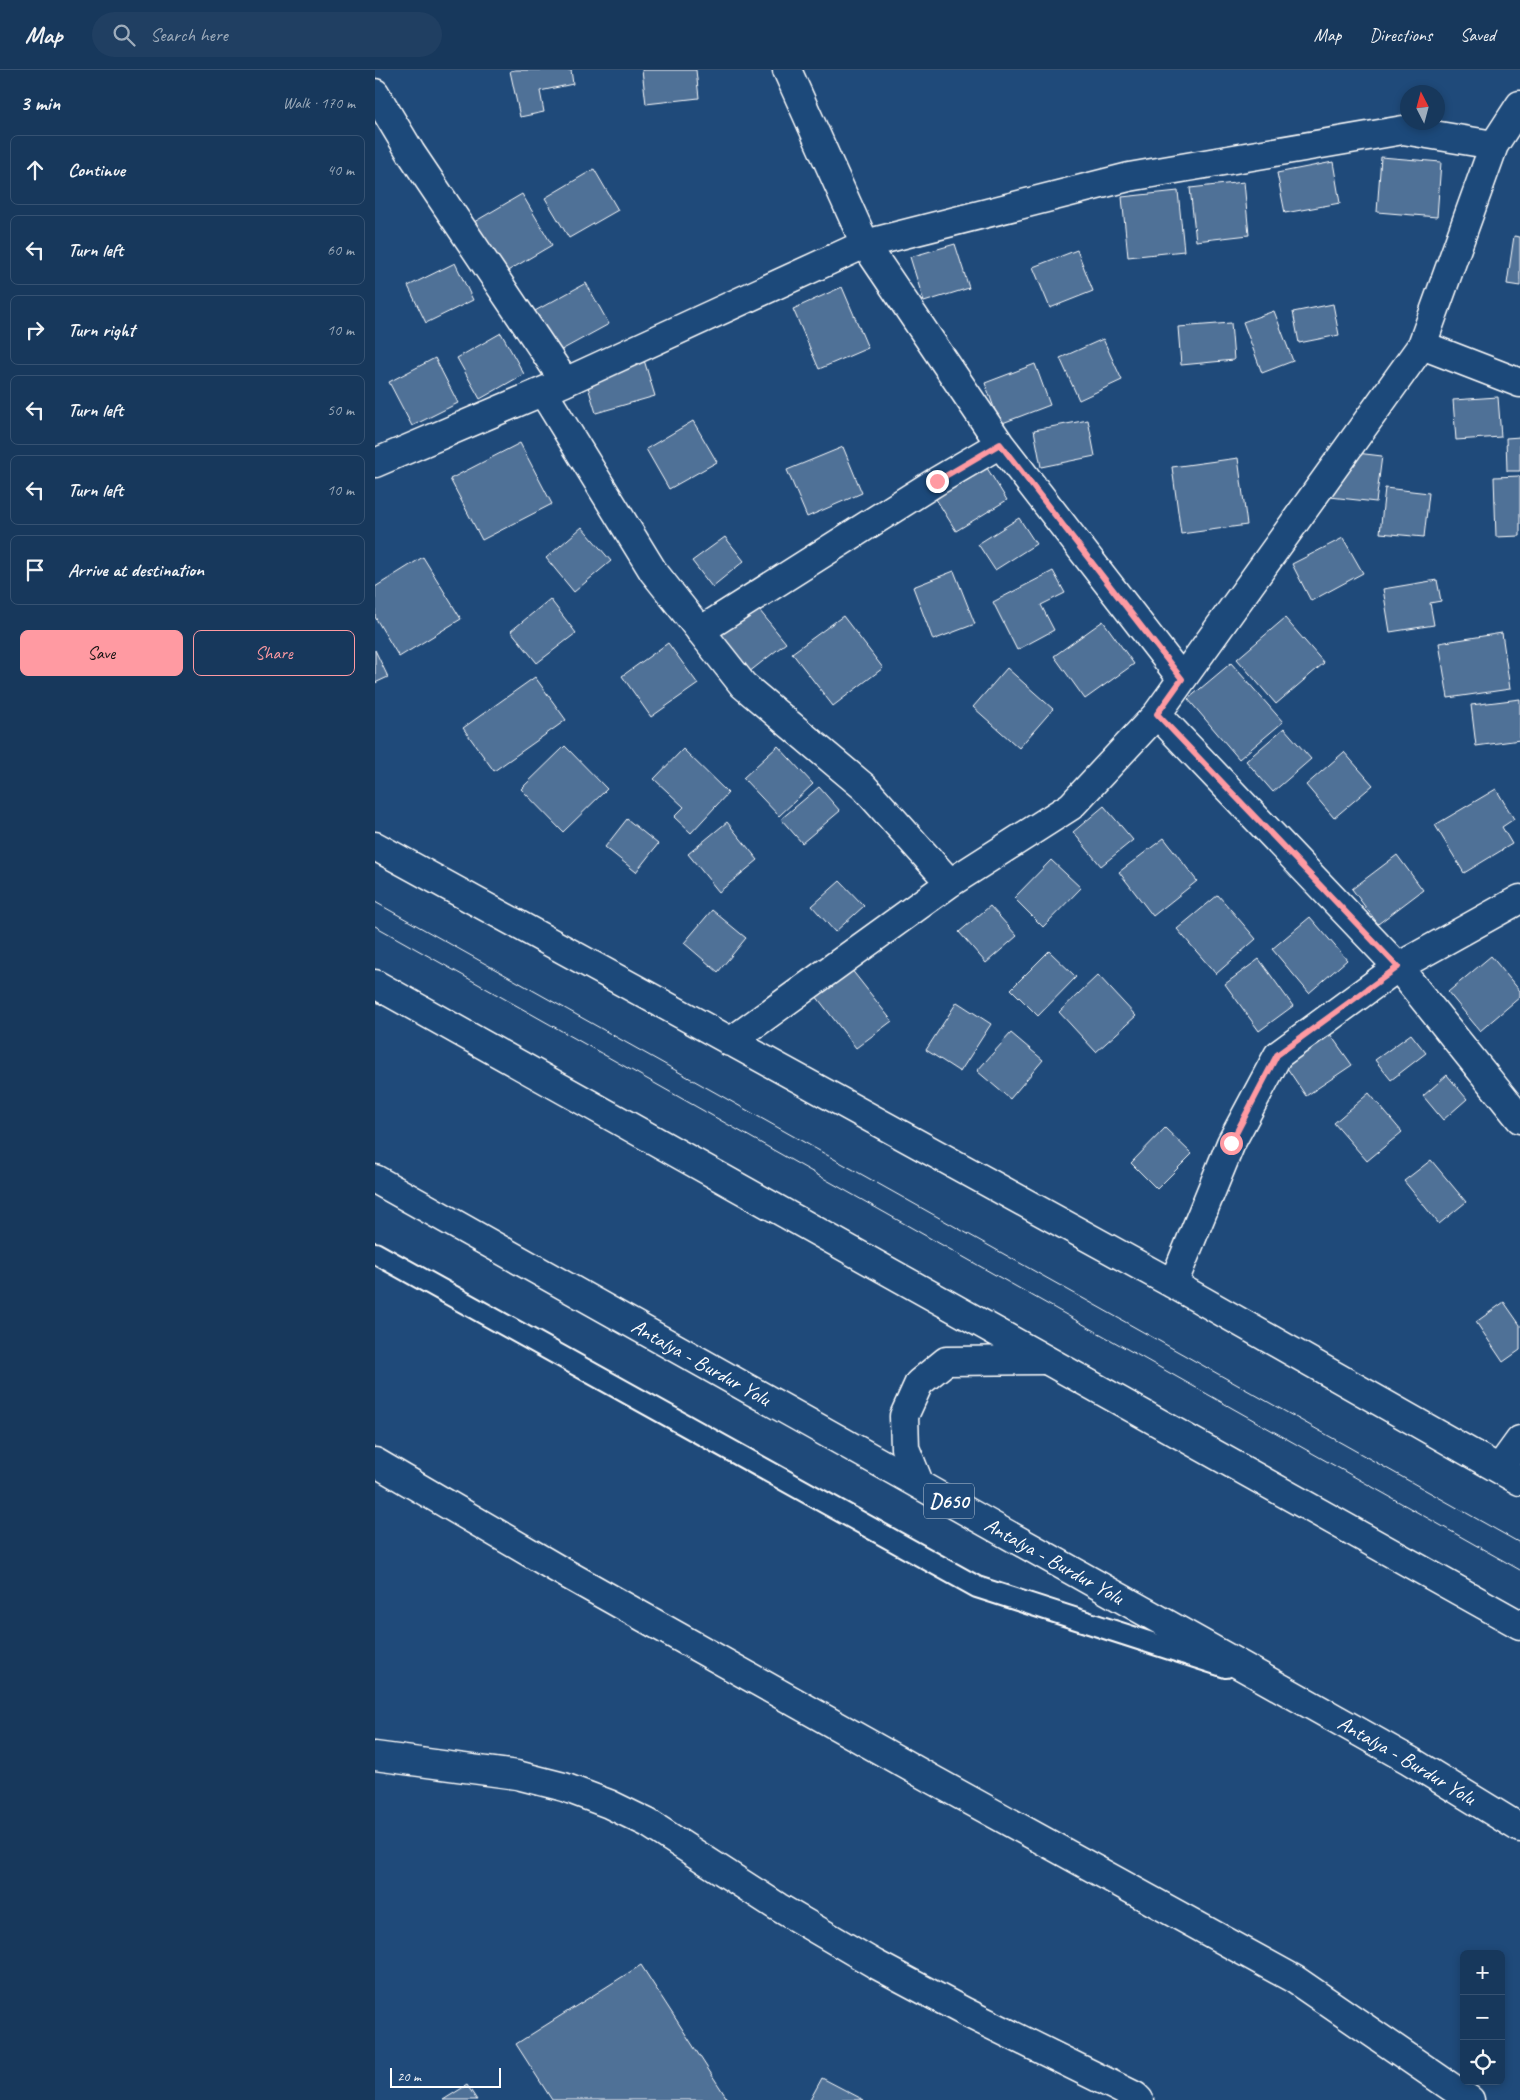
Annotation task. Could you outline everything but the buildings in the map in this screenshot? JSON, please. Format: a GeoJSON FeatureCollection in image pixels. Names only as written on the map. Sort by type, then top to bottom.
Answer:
{"type":"FeatureCollection","features":[{"type":"Feature","properties":{"kind":"main road"},"geometry":{"type":"LineString","coordinates":[[787,70],[865,244],[1000,444],[1182,679]]}},
{"type":"Feature","properties":{"kind":"main road"},"geometry":{"type":"LineString","coordinates":[[375,93],[554,387],[653,571],[743,685],[864,787],[950,883]]}},
{"type":"Feature","properties":{"kind":"main road"},"geometry":{"type":"LineString","coordinates":[[730,1042],[950,883],[1071,806],[1157,714],[1421,345],[1494,146],[1520,105]]}},
{"type":"Feature","properties":{"kind":"main road"},"geometry":{"type":"LineString","coordinates":[[375,463],[554,387],[865,244],[1129,177],[1403,130],[1494,146]]}},
{"type":"Feature","properties":{"kind":"main road"},"geometry":{"type":"LineString","coordinates":[[1421,345],[1520,383]]}},
{"type":"Feature","properties":{"kind":"main road"},"geometry":{"type":"LineString","coordinates":[[700,631],[937,481],[1000,444]]}},
{"type":"Feature","properties":{"kind":"main road"},"geometry":{"type":"LineString","coordinates":[[1157,714],[1398,967],[1520,1119]]}},
{"type":"Feature","properties":{"kind":"main road"},"geometry":{"type":"LineString","coordinates":[[375,846],[1173,1284],[1509,1475],[1520,1440]]}},
{"type":"Feature","properties":{"kind":"main road"},"geometry":{"type":"LineString","coordinates":[[1173,1284],[1231,1143],[1277,1055],[1398,967],[1520,899]]}},
{"type":"Feature","properties":{"kind":"main road"},"geometry":{"type":"LineString","coordinates":[[375,984],[1520,1625]]}},
{"type":"Feature","properties":{"kind":"main road","name":"Antalya - Burdur Yolu"},"geometry":{"type":"LineString","coordinates":[[375,1179],[1270,1681],[1409,1760],[1520,1828]]}},
{"type":"Feature","properties":{"kind":"main road"},"geometry":{"type":"LineString","coordinates":[[920,1485],[905,1448],[904,1416],[919,1383],[946,1361],[1047,1360]]}},
{"type":"Feature","properties":{"kind":"main road"},"geometry":{"type":"LineString","coordinates":[[375,1462],[556,1568],[840,1728],[1294,1979],[1469,2100]]}},
{"type":"Feature","properties":{"kind":"main road"},"geometry":{"type":"LineString","coordinates":[[375,1756],[517,1775],[564,1787],[609,1804],[648,1823],[779,1907],[875,1964],[965,2012],[1135,2096],[1139,2100]]}},
{"type":"Feature","properties":{"kind":"lane"},"geometry":{"type":"LineString","coordinates":[[375,1253],[977,1587],[1270,1681]]}},
{"type":"Feature","properties":{"kind":"tram line"},"geometry":{"type":"LineString","coordinates":[[375,902],[1520,1543]]}},
{"type":"Feature","properties":{"kind":"tram line"},"geometry":{"type":"LineString","coordinates":[[375,926],[1520,1570]]}},
{"type":"Feature","properties":{"kind":"route"},"geometry":{"type":"LineString","coordinates":[[937,481],[1000,444],[1182,679],[1157,714],[1398,967],[1277,1055],[1231,1143]]}}]}
